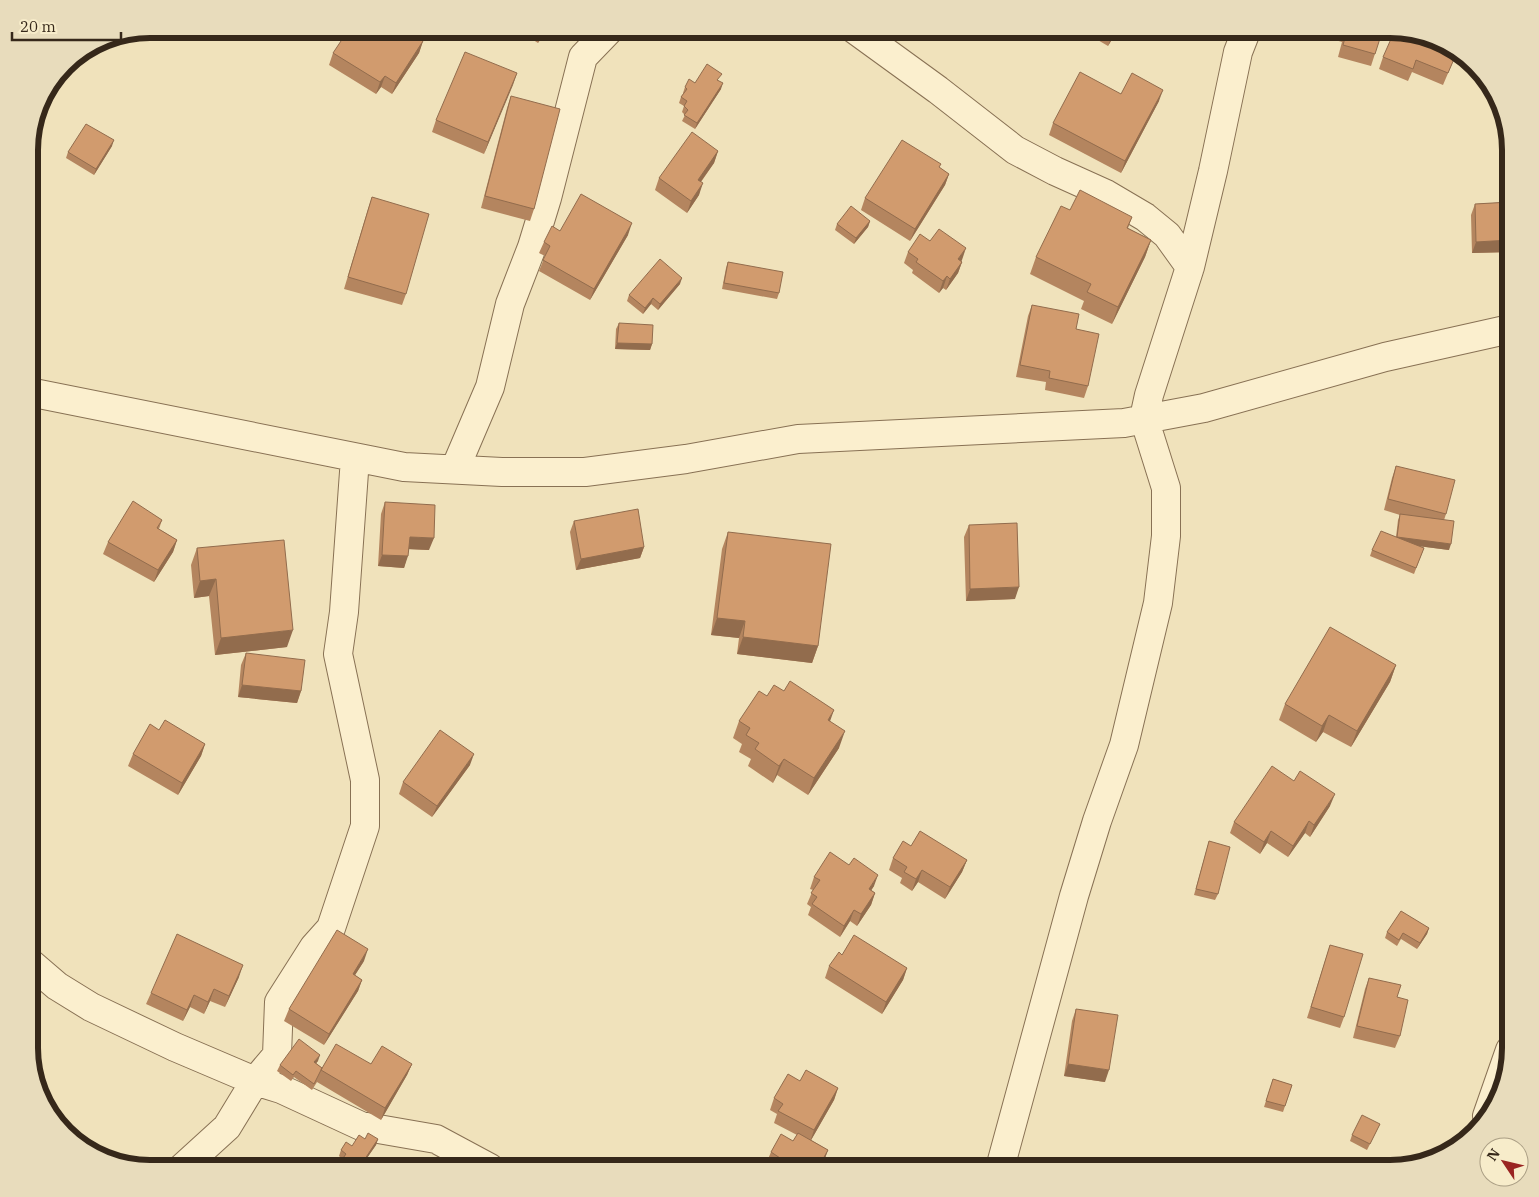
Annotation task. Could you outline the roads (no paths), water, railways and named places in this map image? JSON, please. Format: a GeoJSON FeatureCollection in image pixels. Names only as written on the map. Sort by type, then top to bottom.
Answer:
{"type":"FeatureCollection","features":[{"type":"Feature","properties":{"kind":"street"},"geometry":{"type":"LineString","coordinates":[[455,469],[490,387],[510,304],[547,198],[583,57],[601,38]]}},
{"type":"Feature","properties":{"kind":"street"},"geometry":{"type":"LineString","coordinates":[[866,38],[938,90],[1015,150],[1106,194],[1145,217],[1167,235],[1190,267]]}},
{"type":"Feature","properties":{"kind":"street"},"geometry":{"type":"LineString","coordinates":[[1002,1160],[1074,896],[1097,821],[1124,745],[1158,603],[1166,536],[1166,488],[1144,418],[1149,395],[1190,267],[1213,171],[1238,52],[1244,38]]}},
{"type":"Feature","properties":{"kind":"street"},"geometry":{"type":"LineString","coordinates":[[38,394],[404,467],[585,472],[686,459],[798,439],[1124,423],[1204,408],[1385,357],[1502,331]]}},
{"type":"Feature","properties":{"kind":"street"},"geometry":{"type":"LineString","coordinates":[[191,1160],[227,1127],[255,1081],[277,1055],[279,1002],[314,947],[331,928],[365,826],[365,780],[338,654],[344,612],[355,458]]}},
{"type":"Feature","properties":{"kind":"street"},"geometry":{"type":"LineString","coordinates":[[38,970],[56,986],[92,1007],[176,1047],[255,1081],[281,1089],[361,1126],[436,1139],[475,1160]]}}]}
